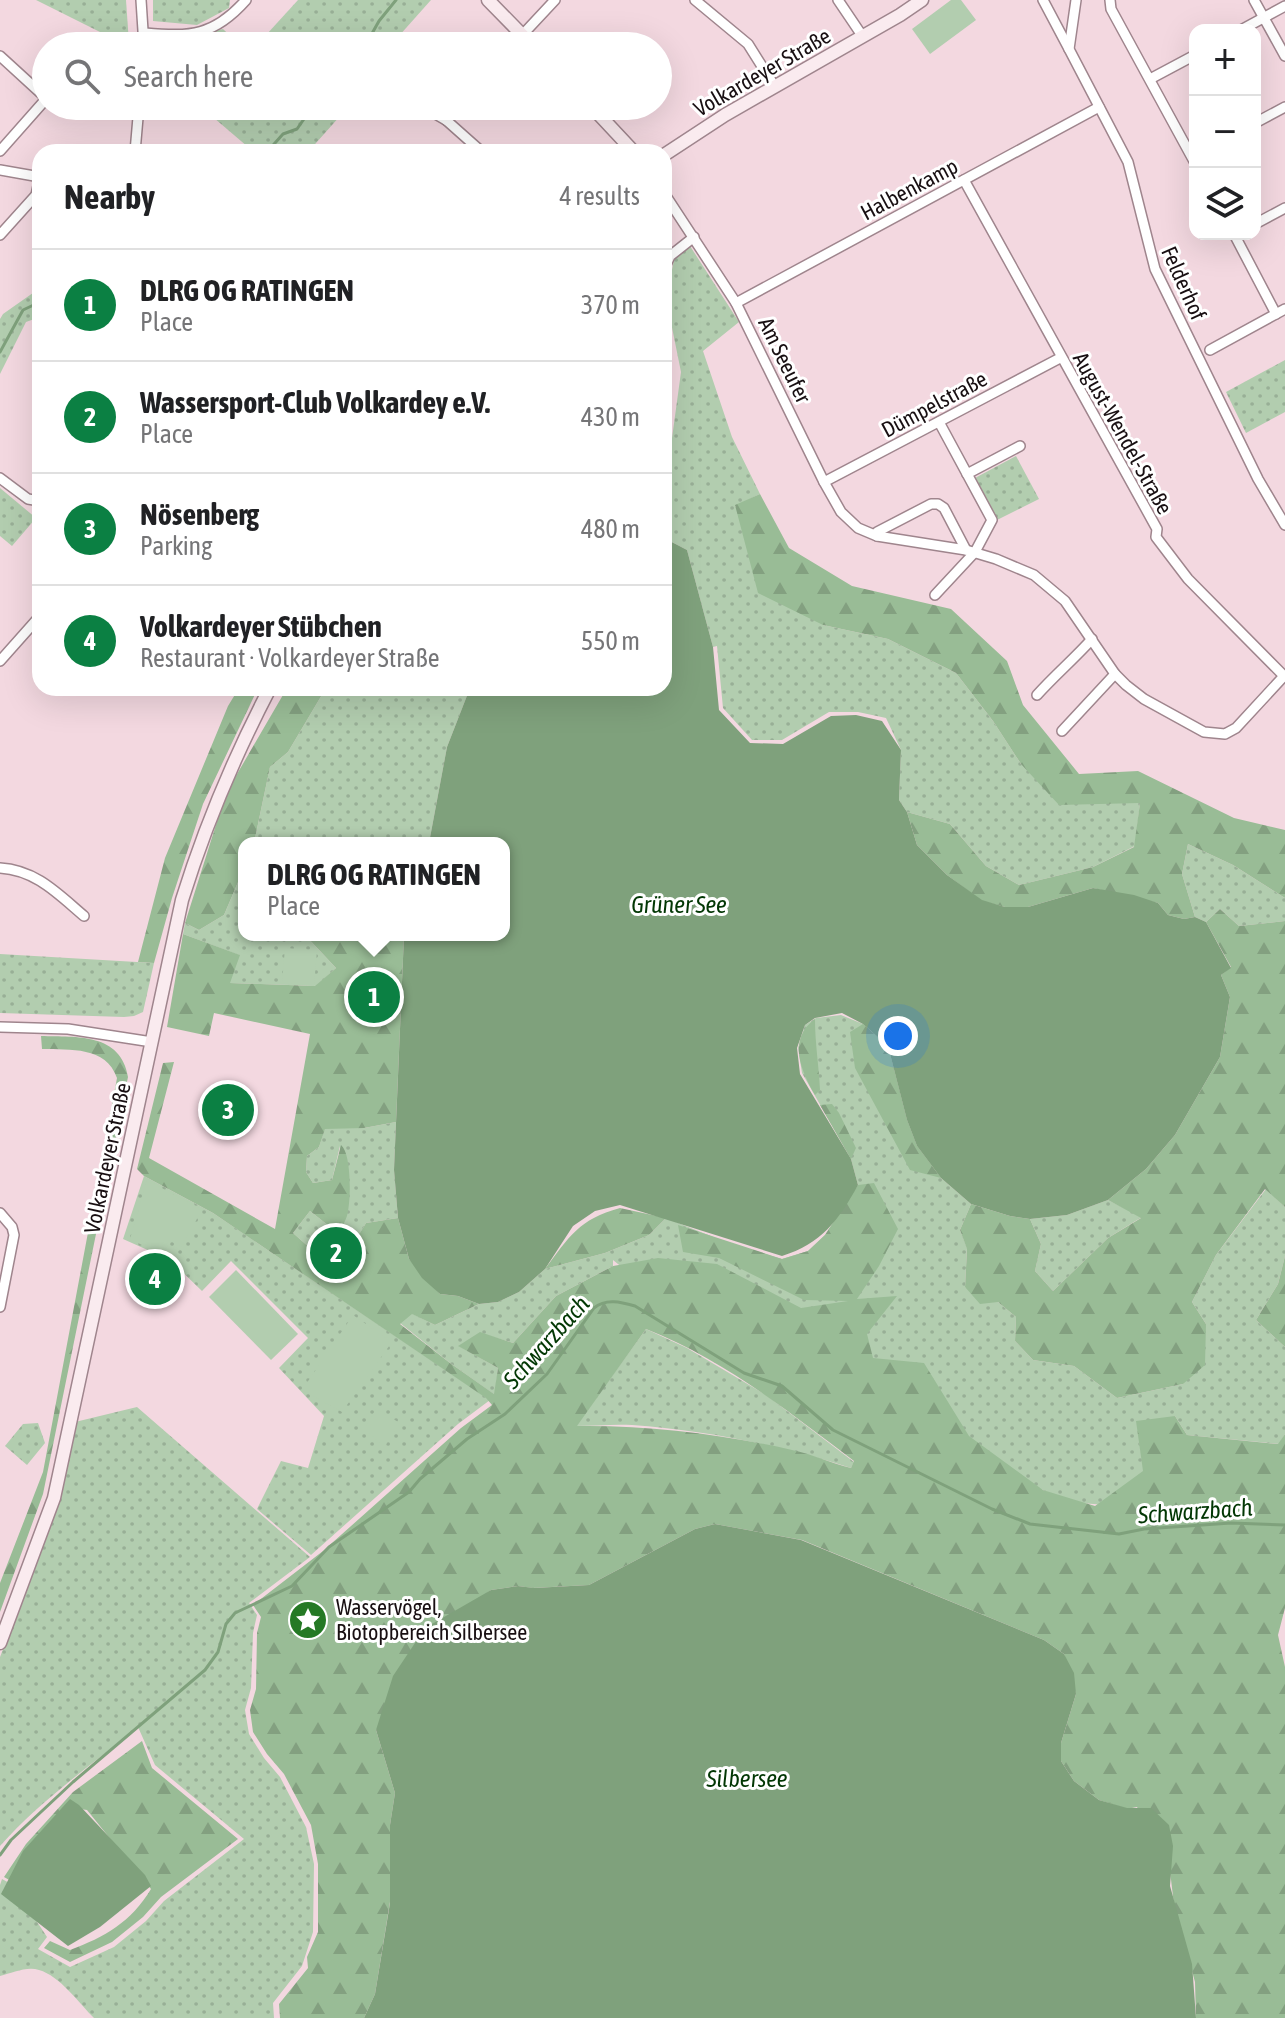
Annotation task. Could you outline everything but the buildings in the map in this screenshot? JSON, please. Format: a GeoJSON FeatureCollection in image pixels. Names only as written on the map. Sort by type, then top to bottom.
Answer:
{"type":"FeatureCollection","features":[{"type":"Feature","properties":{"kind":"main road"},"geometry":{"type":"LineString","coordinates":[[488,0],[519,32]]}},
{"type":"Feature","properties":{"kind":"main road","name":"Volkardeyer Straße"},"geometry":{"type":"LineString","coordinates":[[672,150],[725,115],[922,0]]}},
{"type":"Feature","properties":{"kind":"main road"},"geometry":{"type":"LineString","coordinates":[[604,120],[627,144]]}},
{"type":"Feature","properties":{"kind":"main road","name":"Volkardeyer Straße"},"geometry":{"type":"LineString","coordinates":[[0,1643],[54,1498],[182,900],[233,760],[266,696]]}},
{"type":"Feature","properties":{"kind":"street"},"geometry":{"type":"LineString","coordinates":[[141,0],[145,32]]}},
{"type":"Feature","properties":{"kind":"street"},"geometry":{"type":"LineString","coordinates":[[525,32],[555,0]]}},
{"type":"Feature","properties":{"kind":"street"},"geometry":{"type":"LineString","coordinates":[[695,0],[748,44],[775,87]]}},
{"type":"Feature","properties":{"kind":"street"},"geometry":{"type":"LineString","coordinates":[[838,0],[863,37]]}},
{"type":"Feature","properties":{"kind":"street","name":"Felderhof"},"geometry":{"type":"LineString","coordinates":[[1043,0],[1128,162],[1155,269],[1285,525]]}},
{"type":"Feature","properties":{"kind":"street"},"geometry":{"type":"LineString","coordinates":[[1069,49],[1076,0]]}},
{"type":"Feature","properties":{"kind":"street"},"geometry":{"type":"LineString","coordinates":[[1110,0],[1111,9],[1189,150]]}},
{"type":"Feature","properties":{"kind":"street"},"geometry":{"type":"LineString","coordinates":[[1254,0],[1285,56]]}},
{"type":"Feature","properties":{"kind":"street"},"geometry":{"type":"LineString","coordinates":[[174,32],[204,31],[220,25],[243,2]]}},
{"type":"Feature","properties":{"kind":"street"},"geometry":{"type":"LineString","coordinates":[[1252,24],[1285,6]]}},
{"type":"Feature","properties":{"kind":"street"},"geometry":{"type":"LineString","coordinates":[[0,56],[32,85]]}},
{"type":"Feature","properties":{"kind":"street"},"geometry":{"type":"LineString","coordinates":[[1150,79],[1189,58]]}},
{"type":"Feature","properties":{"kind":"street","name":"Halbenkamp"},"geometry":{"type":"LineString","coordinates":[[736,303],[1099,107]]}},
{"type":"Feature","properties":{"kind":"street"},"geometry":{"type":"LineString","coordinates":[[1261,120],[1285,107]]}},
{"type":"Feature","properties":{"kind":"street"},"geometry":{"type":"LineString","coordinates":[[0,151],[32,114]]}},
{"type":"Feature","properties":{"kind":"street"},"geometry":{"type":"LineString","coordinates":[[136,144],[138,120]]}},
{"type":"Feature","properties":{"kind":"street"},"geometry":{"type":"LineString","coordinates":[[446,120],[473,144]]}},
{"type":"Feature","properties":{"kind":"street"},"geometry":{"type":"LineString","coordinates":[[0,170],[32,176]]}},
{"type":"Feature","properties":{"kind":"street","name":"August-Wendel-Straße"},"geometry":{"type":"LineString","coordinates":[[964,180],[1157,529],[1156,537],[1188,579],[1285,676]]}},
{"type":"Feature","properties":{"kind":"street"},"geometry":{"type":"LineString","coordinates":[[0,235],[32,199]]}},
{"type":"Feature","properties":{"kind":"street","name":"Am Seeufer"},"geometry":{"type":"LineString","coordinates":[[672,205],[736,303],[824,482],[849,521],[858,528],[877,536],[970,551],[1015,567],[1045,582],[1065,601],[1115,674],[1144,699],[1204,732],[1225,734],[1236,728],[1285,676]]}},
{"type":"Feature","properties":{"kind":"street"},"geometry":{"type":"LineString","coordinates":[[1261,221],[1285,208]]}},
{"type":"Feature","properties":{"kind":"street"},"geometry":{"type":"LineString","coordinates":[[672,251],[694,237]]}},
{"type":"Feature","properties":{"kind":"street"},"geometry":{"type":"LineString","coordinates":[[1210,350],[1281,311],[1239,240]]}},
{"type":"Feature","properties":{"kind":"street","name":"Dümpelstraße"},"geometry":{"type":"LineString","coordinates":[[824,482],[1060,358]]}},
{"type":"Feature","properties":{"kind":"street"},"geometry":{"type":"LineString","coordinates":[[935,595],[992,520],[939,422]]}},
{"type":"Feature","properties":{"kind":"street"},"geometry":{"type":"LineString","coordinates":[[967,474],[1020,446]]}},
{"type":"Feature","properties":{"kind":"street"},"geometry":{"type":"LineString","coordinates":[[0,478],[32,500]]}},
{"type":"Feature","properties":{"kind":"street"},"geometry":{"type":"LineString","coordinates":[[877,536],[877,532],[917,511],[938,504],[944,508],[970,551]]}},
{"type":"Feature","properties":{"kind":"street"},"geometry":{"type":"LineString","coordinates":[[1276,512],[1285,505]]}},
{"type":"Feature","properties":{"kind":"street"},"geometry":{"type":"LineString","coordinates":[[0,661],[32,625]]}},
{"type":"Feature","properties":{"kind":"street"},"geometry":{"type":"LineString","coordinates":[[1037,695],[1092,639]]}},
{"type":"Feature","properties":{"kind":"street"},"geometry":{"type":"LineString","coordinates":[[1062,731],[1115,674]]}},
{"type":"Feature","properties":{"kind":"street"},"geometry":{"type":"LineString","coordinates":[[0,868],[17,869],[34,876],[84,916]]}},
{"type":"Feature","properties":{"kind":"street"},"geometry":{"type":"LineString","coordinates":[[0,1027],[68,1029],[152,1042]]}},
{"type":"Feature","properties":{"kind":"street"},"geometry":{"type":"LineString","coordinates":[[0,1213],[12,1227],[14,1235],[0,1307]]}},
{"type":"Feature","properties":{"kind":"shaded area"},"geometry":{"type":"Polygon","coordinates":[[[36,0],[126,0],[128,32],[100,32],[36,0]]]}},
{"type":"Feature","properties":{"kind":"shaded area"},"geometry":{"type":"Polygon","coordinates":[[[153,0],[230,0],[229,8],[197,25],[153,21],[153,0]]]}},
{"type":"Feature","properties":{"kind":"shaded area"},"geometry":{"type":"Polygon","coordinates":[[[298,0],[431,0],[402,32],[269,32],[298,0]]]}},
{"type":"Feature","properties":{"kind":"shaded area"},"geometry":{"type":"Polygon","coordinates":[[[951,0],[961,0],[976,20],[930,54],[912,29],[951,0]]]}},
{"type":"Feature","properties":{"kind":"shaded area"},"geometry":{"type":"Polygon","coordinates":[[[216,120],[337,120],[315,144],[244,144],[216,120]]]}},
{"type":"Feature","properties":{"kind":"shaded area"},"geometry":{"type":"Polygon","coordinates":[[[690,246],[739,322],[703,351],[732,437],[760,494],[735,506],[823,625],[888,639],[956,673],[1021,764],[1140,803],[1135,846],[1093,867],[1019,885],[986,866],[950,824],[907,812],[899,800],[901,750],[886,718],[858,712],[829,712],[782,740],[752,740],[723,708],[717,646],[713,647],[687,550],[672,542],[672,438],[681,372],[672,328],[674,260],[690,246]]]}},
{"type":"Feature","properties":{"kind":"shaded area"},"geometry":{"type":"Polygon","coordinates":[[[32,294],[32,320],[26,322],[0,374],[0,319],[32,294]]]}},
{"type":"Feature","properties":{"kind":"shaded area"},"geometry":{"type":"Polygon","coordinates":[[[1285,360],[1285,412],[1246,433],[1226,392],[1285,360]]]}},
{"type":"Feature","properties":{"kind":"shaded area"},"geometry":{"type":"Polygon","coordinates":[[[1016,456],[1039,499],[997,520],[975,478],[1016,456]]]}},
{"type":"Feature","properties":{"kind":"shaded area"},"geometry":{"type":"Polygon","coordinates":[[[0,488],[32,515],[32,523],[12,546],[0,536],[0,488]]]}},
{"type":"Feature","properties":{"kind":"shaded area"},"geometry":{"type":"Polygon","coordinates":[[[321,696],[467,696],[447,747],[430,837],[255,837],[270,767],[288,752],[321,696]]]}},
{"type":"Feature","properties":{"kind":"shaded area"},"geometry":{"type":"Polygon","coordinates":[[[1188,844],[1233,865],[1285,898],[1285,921],[1239,926],[1220,909],[1206,922],[1195,917],[1182,874],[1188,844]]]}},
{"type":"Feature","properties":{"kind":"shaded area"},"geometry":{"type":"Polygon","coordinates":[[[238,882],[238,941],[311,941],[336,968],[316,986],[229,983],[239,955],[183,934],[185,923],[199,930],[224,915],[238,882]]]}},
{"type":"Feature","properties":{"kind":"shaded area"},"geometry":{"type":"Polygon","coordinates":[[[285,948],[317,950],[314,986],[282,983],[285,948]]]}},
{"type":"Feature","properties":{"kind":"shaded area"},"geometry":{"type":"Polygon","coordinates":[[[0,954],[154,963],[143,1012],[124,1017],[0,1013],[0,954]]]}},
{"type":"Feature","properties":{"kind":"shaded area"},"geometry":{"type":"Polygon","coordinates":[[[841,1015],[863,1024],[888,1046],[917,1146],[941,1178],[971,1204],[960,1230],[967,1248],[965,1287],[998,1302],[1016,1317],[1015,1341],[1033,1360],[1074,1366],[1117,1398],[1183,1384],[1206,1324],[1192,1302],[1216,1255],[1266,1189],[1285,1207],[1285,1256],[1278,1284],[1256,1320],[1285,1347],[1285,1434],[1279,1444],[1187,1435],[1175,1416],[1139,1439],[1144,1471],[1133,1507],[1067,1502],[661,1299],[613,1260],[613,1266],[556,1296],[513,1343],[480,1333],[459,1346],[498,1368],[495,1395],[400,1323],[411,1313],[435,1325],[479,1304],[498,1302],[519,1292],[545,1269],[605,1253],[649,1235],[666,1218],[723,1241],[782,1259],[808,1251],[825,1235],[858,1185],[851,1159],[802,1073],[798,1048],[805,1025],[816,1018],[841,1015]]]}},
{"type":"Feature","properties":{"kind":"shaded area"},"geometry":{"type":"Polygon","coordinates":[[[396,1122],[394,1170],[398,1218],[366,1223],[342,1264],[328,1264],[293,1233],[310,1211],[339,1234],[340,1146],[332,1180],[313,1183],[306,1172],[307,1156],[319,1147],[325,1128],[364,1128],[396,1122]]]}},
{"type":"Feature","properties":{"kind":"shaded area"},"geometry":{"type":"Polygon","coordinates":[[[144,1176],[213,1213],[490,1400],[458,1424],[311,1555],[257,1509],[281,1461],[308,1468],[324,1416],[279,1368],[308,1338],[231,1261],[202,1291],[170,1260],[123,1239],[144,1176]]]}},
{"type":"Feature","properties":{"kind":"shaded area"},"geometry":{"type":"Polygon","coordinates":[[[147,1180],[202,1210],[181,1247],[169,1240],[160,1254],[130,1239],[147,1180]]]}},
{"type":"Feature","properties":{"kind":"shaded area"},"geometry":{"type":"Polygon","coordinates":[[[1108,1200],[1142,1217],[1108,1238],[1053,1291],[1035,1271],[1041,1244],[1030,1219],[1067,1215],[1108,1200]]]}},
{"type":"Feature","properties":{"kind":"shaded area"},"geometry":{"type":"Polygon","coordinates":[[[236,1270],[298,1334],[271,1360],[209,1297],[236,1270]]]}},
{"type":"Feature","properties":{"kind":"shaded area"},"geometry":{"type":"Polygon","coordinates":[[[353,1315],[392,1342],[342,1412],[302,1390],[353,1315]]]}},
{"type":"Feature","properties":{"kind":"shaded area"},"geometry":{"type":"Polygon","coordinates":[[[646,1329],[687,1348],[766,1395],[854,1462],[851,1468],[771,1446],[715,1435],[632,1425],[576,1426],[646,1329]]]}},
{"type":"Feature","properties":{"kind":"shaded area"},"geometry":{"type":"Polygon","coordinates":[[[137,1407],[310,1557],[249,1603],[257,1615],[253,1633],[251,1688],[245,1710],[249,1734],[280,1777],[306,1827],[314,1864],[313,1932],[302,1966],[273,2003],[274,2018],[94,2018],[62,1984],[47,1973],[30,1969],[0,1976],[2,1879],[13,1885],[47,1937],[38,1949],[70,1967],[114,1947],[146,1921],[164,1901],[244,1839],[155,1765],[138,1727],[49,1798],[0,1846],[0,1657],[47,1534],[75,1422],[137,1407]]]}},
{"type":"Feature","properties":{"kind":"shaded area"},"geometry":{"type":"Polygon","coordinates":[[[376,1409],[400,1423],[385,1446],[364,1430],[376,1409]]]}},
{"type":"Feature","properties":{"kind":"shaded area"},"geometry":{"type":"Polygon","coordinates":[[[38,1423],[45,1443],[27,1465],[5,1446],[23,1424],[38,1423]]]}},
{"type":"Feature","properties":{"kind":"green space"},"geometry":{"type":"Polygon","coordinates":[[[760,494],[789,548],[852,586],[951,609],[1007,661],[1023,705],[1079,774],[1138,771],[1234,818],[1285,830],[1285,898],[1233,865],[1188,844],[1182,874],[1195,917],[1184,919],[1168,915],[1158,903],[1093,888],[1028,907],[1005,907],[982,901],[947,875],[917,845],[907,812],[950,824],[986,866],[1019,885],[1093,867],[1134,847],[1140,803],[1059,805],[1021,764],[956,673],[888,639],[823,625],[758,593],[735,505],[760,494]]]}},
{"type":"Feature","properties":{"kind":"green space"},"geometry":{"type":"Polygon","coordinates":[[[234,696],[254,696],[203,804],[154,963],[138,962],[165,858],[234,696]]]}},
{"type":"Feature","properties":{"kind":"green space"},"geometry":{"type":"Polygon","coordinates":[[[282,696],[321,696],[288,752],[270,767],[255,837],[238,837],[238,882],[224,915],[199,930],[185,923],[226,793],[282,696]]]}},
{"type":"Feature","properties":{"kind":"green space"},"geometry":{"type":"Polygon","coordinates":[[[1220,909],[1239,926],[1285,921],[1285,1207],[1265,1189],[1216,1255],[1192,1302],[1206,1324],[1205,1365],[1183,1384],[1117,1398],[1074,1366],[1033,1360],[1015,1341],[1016,1317],[998,1302],[980,1304],[965,1287],[967,1249],[960,1230],[971,1204],[1030,1219],[1041,1244],[1035,1271],[1053,1291],[1108,1238],[1141,1218],[1108,1200],[1146,1169],[1175,1135],[1220,1057],[1230,997],[1221,975],[1231,967],[1206,922],[1220,909]]]}},
{"type":"Feature","properties":{"kind":"green space"},"geometry":{"type":"Polygon","coordinates":[[[183,934],[240,955],[230,983],[315,986],[336,968],[311,941],[404,941],[396,1122],[364,1128],[325,1129],[319,1147],[307,1156],[306,1172],[313,1183],[332,1180],[341,1145],[349,1168],[347,1216],[339,1234],[310,1211],[293,1233],[328,1264],[341,1264],[366,1223],[398,1218],[409,1259],[440,1294],[458,1296],[479,1304],[435,1325],[412,1314],[400,1324],[494,1394],[498,1368],[458,1346],[480,1332],[513,1343],[556,1296],[613,1266],[658,1258],[717,1264],[801,1308],[848,1301],[804,1300],[719,1258],[683,1252],[678,1225],[782,1259],[808,1251],[825,1235],[858,1185],[874,1183],[898,1229],[857,1299],[897,1296],[867,1334],[873,1358],[924,1363],[969,1436],[1043,1490],[1095,1506],[1143,1471],[1136,1421],[1175,1416],[1187,1435],[1278,1444],[1285,1434],[1285,1608],[1278,1635],[1285,1667],[1285,2018],[1196,2018],[1195,1982],[1174,1905],[1170,1871],[1137,1807],[1127,1809],[1099,1800],[1074,1781],[1061,1761],[1061,1743],[1076,1694],[1064,1654],[1044,1640],[802,1540],[715,1524],[695,1529],[589,1585],[518,1586],[491,1590],[475,1602],[376,1730],[395,1793],[390,1825],[390,1902],[375,1994],[364,2018],[280,2018],[279,2004],[308,1968],[307,1957],[318,1932],[318,1864],[311,1825],[284,1774],[253,1732],[250,1710],[256,1689],[257,1633],[261,1617],[253,1605],[323,1551],[461,1428],[492,1405],[213,1213],[144,1176],[137,1169],[163,1063],[174,1062],[149,1158],[275,1229],[310,1034],[214,1013],[209,1036],[167,1027],[183,934]],[[646,1329],[577,1426],[631,1427],[712,1435],[766,1444],[851,1468],[854,1461],[780,1406],[702,1355],[646,1329]]]}},
{"type":"Feature","properties":{"kind":"green space"},"geometry":{"type":"Polygon","coordinates":[[[815,1019],[820,1090],[815,1095],[801,1066],[799,1046],[806,1027],[815,1019]]]}},
{"type":"Feature","properties":{"kind":"green space"},"geometry":{"type":"Polygon","coordinates":[[[863,1024],[888,1046],[917,1146],[941,1178],[910,1170],[855,1068],[850,1032],[863,1024]]]}},
{"type":"Feature","properties":{"kind":"green space"},"geometry":{"type":"Polygon","coordinates":[[[41,1036],[83,1038],[107,1045],[117,1052],[128,1077],[43,1494],[0,1612],[0,1583],[43,1472],[117,1078],[105,1060],[96,1055],[75,1050],[42,1049],[41,1036]]]}},
{"type":"Feature","properties":{"kind":"green space"},"geometry":{"type":"Polygon","coordinates":[[[832,1104],[856,1148],[851,1159],[820,1105],[832,1104]]]}},
{"type":"Feature","properties":{"kind":"green space"},"geometry":{"type":"Polygon","coordinates":[[[620,1208],[666,1218],[649,1235],[605,1253],[545,1269],[576,1231],[594,1218],[620,1208]]]}},
{"type":"Feature","properties":{"kind":"green space"},"geometry":{"type":"Polygon","coordinates":[[[1285,1256],[1285,1347],[1256,1320],[1278,1284],[1285,1256]]]}},
{"type":"Feature","properties":{"kind":"green space"},"geometry":{"type":"Polygon","coordinates":[[[142,1741],[152,1768],[238,1839],[161,1897],[143,1917],[112,1942],[70,1962],[44,1948],[50,1941],[70,1950],[106,1934],[135,1911],[151,1889],[87,1810],[73,1808],[11,1881],[4,1877],[26,1844],[73,1792],[142,1741]]]}},
{"type":"Feature","properties":{"kind":"water","name":"Grüner See"},"geometry":{"type":"Polygon","coordinates":[[[672,542],[687,550],[713,647],[719,710],[750,743],[783,744],[831,716],[856,715],[882,721],[901,750],[899,800],[907,812],[917,845],[947,875],[982,900],[1005,907],[1028,907],[1093,888],[1134,895],[1158,903],[1168,915],[1184,919],[1195,917],[1206,922],[1231,968],[1221,975],[1230,997],[1220,1057],[1175,1135],[1146,1169],[1108,1200],[1067,1215],[1030,1219],[971,1204],[941,1178],[917,1146],[888,1046],[863,1024],[842,1013],[815,1018],[805,1025],[797,1048],[800,1074],[851,1159],[858,1185],[836,1220],[808,1245],[782,1256],[620,1205],[595,1211],[573,1226],[545,1269],[519,1292],[498,1302],[479,1304],[458,1296],[440,1294],[422,1278],[409,1259],[398,1218],[394,1170],[404,941],[510,941],[510,837],[430,837],[447,747],[467,696],[672,696],[672,542]]]}},
{"type":"Feature","properties":{"kind":"water","name":"Silbersee"},"geometry":{"type":"Polygon","coordinates":[[[715,1524],[801,1540],[1044,1640],[1064,1654],[1074,1673],[1076,1694],[1061,1743],[1061,1761],[1074,1781],[1099,1800],[1127,1808],[1151,1808],[1169,1825],[1173,1846],[1170,1886],[1192,1964],[1196,2018],[364,2018],[375,1994],[390,1903],[390,1825],[395,1793],[376,1730],[393,1676],[425,1628],[491,1590],[518,1586],[589,1585],[695,1529],[715,1524]]]}},
{"type":"Feature","properties":{"kind":"water"},"geometry":{"type":"Polygon","coordinates":[[[70,1799],[145,1875],[151,1886],[100,1927],[68,1946],[1,1894],[23,1851],[70,1799]]]}},
{"type":"Feature","properties":{"kind":"waterway"},"geometry":{"type":"LineString","coordinates":[[373,32],[396,0]]}},
{"type":"Feature","properties":{"kind":"waterway"},"geometry":{"type":"LineString","coordinates":[[274,144],[283,134],[297,129],[303,120]]}},
{"type":"Feature","properties":{"kind":"waterway"},"geometry":{"type":"LineString","coordinates":[[0,352],[23,310],[32,306]]}},
{"type":"Feature","properties":{"kind":"waterway","name":"Schwarzbach"},"geometry":{"type":"LineString","coordinates":[[0,1855],[11,1840],[73,1782],[205,1670],[218,1652],[226,1624],[235,1613],[292,1586],[329,1547],[409,1492],[467,1439],[505,1414],[547,1374],[594,1308],[604,1303],[619,1302],[635,1306],[744,1373],[782,1386],[833,1430],[992,1509],[1030,1524],[1119,1534],[1144,1529],[1231,1523],[1285,1525]]}},
{"type":"Feature","properties":{"kind":"place","name":"DLRG OG RATINGEN"},"geometry":{"type":"Point","coordinates":[374,997]}},
{"type":"Feature","properties":{"kind":"place","name":"Nösenberg"},"geometry":{"type":"Point","coordinates":[228,1110]}},
{"type":"Feature","properties":{"kind":"place","name":"Wassersport-Club Volkardey e.V."},"geometry":{"type":"Point","coordinates":[336,1253]}},
{"type":"Feature","properties":{"kind":"place","name":"Volkardeyer Stübchen"},"geometry":{"type":"Point","coordinates":[155,1279]}},
{"type":"Feature","properties":{"kind":"place","name":"Wasservögel, Biotopbereich Silbersee"},"geometry":{"type":"Point","coordinates":[308,1620]}}]}
